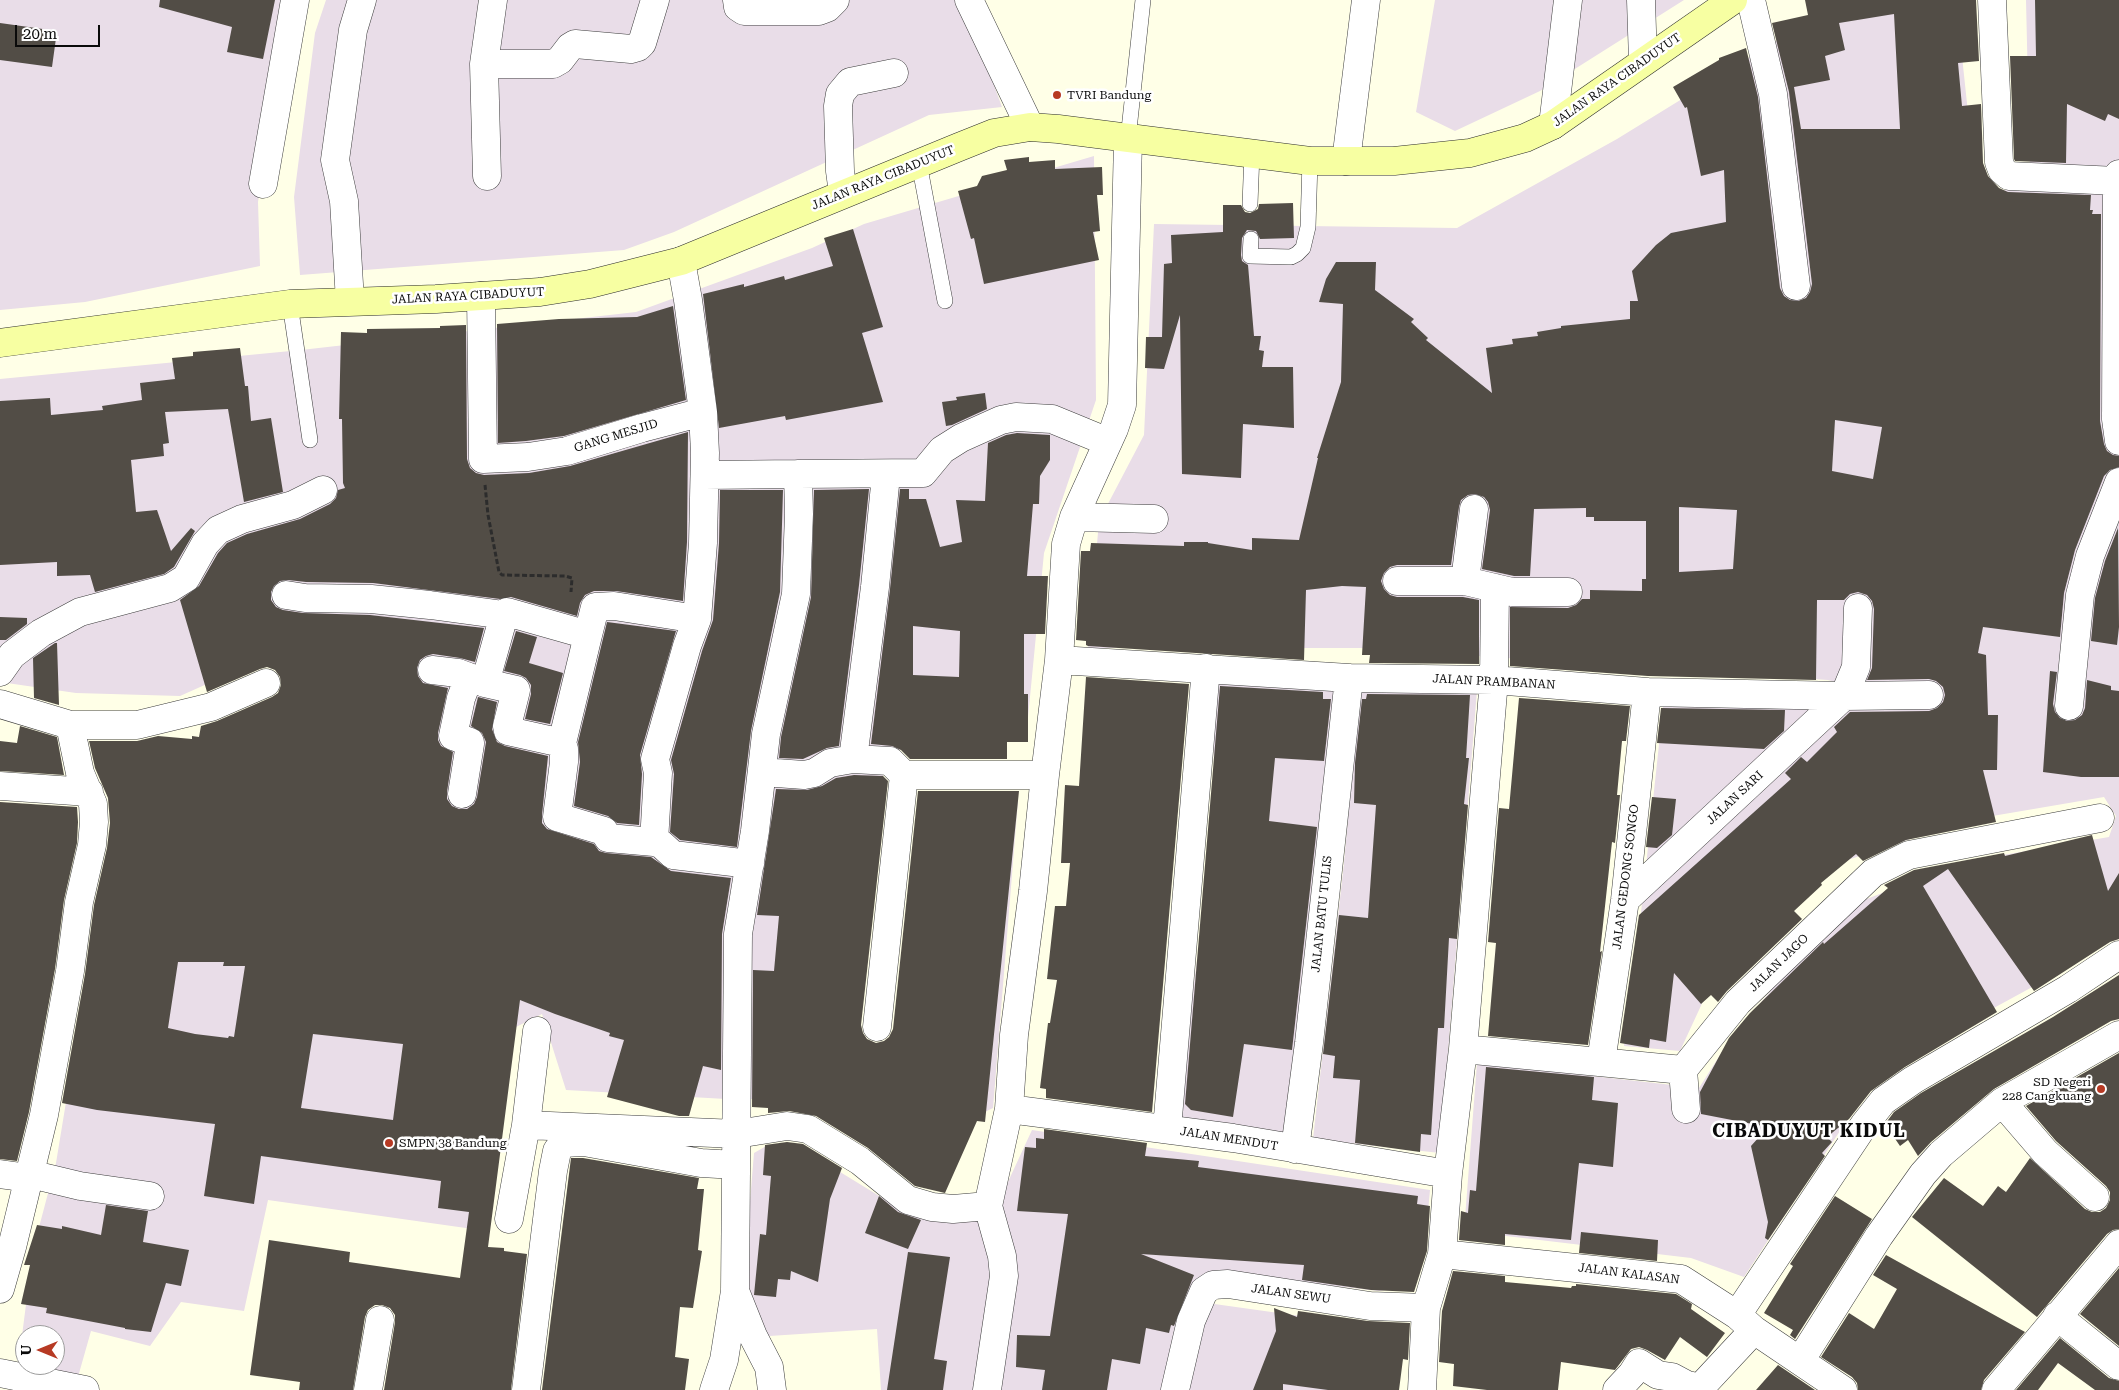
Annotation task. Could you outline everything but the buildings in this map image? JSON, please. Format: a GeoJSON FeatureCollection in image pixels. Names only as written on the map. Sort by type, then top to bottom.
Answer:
{"type":"FeatureCollection","features":[{"type":"Feature","properties":{"kind":"main road","name":"JALAN RAYA CIBADUYUT"},"geometry":{"type":"LineString","coordinates":[[0,342],[290,304],[481,296],[540,292],[590,284],[681,261],[843,193],[994,133],[1030,127],[1310,161],[1394,161],[1470,153],[1524,138],[1553,125],[1733,0]]}},
{"type":"Feature","properties":{"kind":"street"},"geometry":{"type":"LineString","coordinates":[[263,184],[295,0]]}},
{"type":"Feature","properties":{"kind":"street"},"geometry":{"type":"LineString","coordinates":[[350,302],[344,201],[335,160],[353,30],[362,0]]}},
{"type":"Feature","properties":{"kind":"street"},"geometry":{"type":"LineString","coordinates":[[487,176],[484,64],[494,0]]}},
{"type":"Feature","properties":{"kind":"street"},"geometry":{"type":"LineString","coordinates":[[484,64],[553,64],[560,60],[570,46],[575,44],[631,49],[638,47],[642,43],[655,0]]}},
{"type":"Feature","properties":{"kind":"street"},"geometry":{"type":"LineString","coordinates":[[736,0],[738,7],[744,11],[819,11],[827,8],[835,0]]}},
{"type":"Feature","properties":{"kind":"street"},"geometry":{"type":"LineString","coordinates":[[969,0],[1030,127]]}},
{"type":"Feature","properties":{"kind":"street"},"geometry":{"type":"LineString","coordinates":[[1346,161],[1366,0]]}},
{"type":"Feature","properties":{"kind":"street"},"geometry":{"type":"LineString","coordinates":[[1553,125],[1568,0]]}},
{"type":"Feature","properties":{"kind":"street"},"geometry":{"type":"LineString","coordinates":[[1641,0],[1643,61]]}},
{"type":"Feature","properties":{"kind":"street"},"geometry":{"type":"LineString","coordinates":[[1751,0],[1773,94],[1796,286]]}},
{"type":"Feature","properties":{"kind":"street"},"geometry":{"type":"LineString","coordinates":[[1992,0],[1999,162],[2002,170],[2009,176],[2118,177],[2116,420],[2119,441]]}},
{"type":"Feature","properties":{"kind":"street"},"geometry":{"type":"LineString","coordinates":[[843,193],[838,106],[840,94],[850,82],[894,73]]}},
{"type":"Feature","properties":{"kind":"street"},"geometry":{"type":"LineString","coordinates":[[986,1390],[1004,1276],[1002,1256],[988,1206],[1009,1109],[1014,1035],[1033,891],[1044,775],[1059,660],[1066,544],[1074,517],[1108,442],[1122,405],[1128,139]]}},
{"type":"Feature","properties":{"kind":"street"},"geometry":{"type":"LineString","coordinates":[[654,842],[658,773],[655,759],[678,674],[697,619],[703,543],[705,475],[703,412],[690,309],[681,261]]}},
{"type":"Feature","properties":{"kind":"street"},"geometry":{"type":"LineString","coordinates":[[481,296],[483,459]]}},
{"type":"Feature","properties":{"kind":"street","name":"GANG MESJID"},"geometry":{"type":"LineString","coordinates":[[483,459],[528,457],[567,451],[703,412]]}},
{"type":"Feature","properties":{"kind":"street"},"geometry":{"type":"LineString","coordinates":[[705,475],[886,475],[923,473],[942,450],[961,438],[1001,420],[1016,417],[1052,418],[1108,442]]}},
{"type":"Feature","properties":{"kind":"street"},"geometry":{"type":"LineString","coordinates":[[714,1390],[724,1360],[735,1292],[738,934],[750,864],[766,734],[796,594],[799,514],[798,474]]}},
{"type":"Feature","properties":{"kind":"street"},"geometry":{"type":"LineString","coordinates":[[853,759],[875,587],[886,475]]}},
{"type":"Feature","properties":{"kind":"street"},"geometry":{"type":"LineString","coordinates":[[2069,706],[2080,595],[2090,556],[2119,482]]}},
{"type":"Feature","properties":{"kind":"street"},"geometry":{"type":"LineString","coordinates":[[0,672],[12,655],[42,633],[80,612],[170,588],[186,578],[205,544],[218,530],[242,519],[293,505],[311,494],[323,490]]}},
{"type":"Feature","properties":{"kind":"street"},"geometry":{"type":"LineString","coordinates":[[1465,581],[1474,509]]}},
{"type":"Feature","properties":{"kind":"street"},"geometry":{"type":"LineString","coordinates":[[1074,517],[1154,519]]}},
{"type":"Feature","properties":{"kind":"street"},"geometry":{"type":"LineString","coordinates":[[1398,581],[1465,581],[1512,592],[1568,592]]}},
{"type":"Feature","properties":{"kind":"street"},"geometry":{"type":"LineString","coordinates":[[1422,1390],[1426,1308],[1442,1254],[1448,1174],[1463,1049],[1494,680],[1495,588]]}},
{"type":"Feature","properties":{"kind":"street"},"geometry":{"type":"LineString","coordinates":[[286,595],[305,598],[371,599],[430,604],[504,615],[507,612],[588,635]]}},
{"type":"Feature","properties":{"kind":"street"},"geometry":{"type":"LineString","coordinates":[[697,619],[614,606],[595,607],[562,743],[564,762],[557,817],[604,831],[608,838],[661,844],[673,855],[750,864]]}},
{"type":"Feature","properties":{"kind":"street"},"geometry":{"type":"LineString","coordinates":[[1844,696],[1856,667],[1858,608]]}},
{"type":"Feature","properties":{"kind":"street"},"geometry":{"type":"LineString","coordinates":[[462,794],[470,742],[453,736],[462,698],[477,680],[504,615]]}},
{"type":"Feature","properties":{"kind":"street","name":"JALAN PRAMBANAN"},"geometry":{"type":"LineString","coordinates":[[1059,660],[1349,678],[1494,680],[1647,692],[1844,696],[1928,695]]}},
{"type":"Feature","properties":{"kind":"street"},"geometry":{"type":"LineString","coordinates":[[1167,1129],[1206,668]]}},
{"type":"Feature","properties":{"kind":"street"},"geometry":{"type":"LineString","coordinates":[[432,670],[458,672],[477,680],[516,690],[507,726],[508,731],[562,743]]}},
{"type":"Feature","properties":{"kind":"street","name":"JALAN BATU TULIS"},"geometry":{"type":"LineString","coordinates":[[1295,1149],[1309,1043],[1349,678]]}},
{"type":"Feature","properties":{"kind":"street"},"geometry":{"type":"LineString","coordinates":[[0,704],[70,725],[137,725],[211,708],[266,683]]}},
{"type":"Feature","properties":{"kind":"street","name":"JALAN GEDONG SONGO"},"geometry":{"type":"LineString","coordinates":[[1601,1062],[1625,900],[1647,692]]}},
{"type":"Feature","properties":{"kind":"street","name":"JALAN SARI"},"geometry":{"type":"LineString","coordinates":[[1625,900],[1844,696]]}},
{"type":"Feature","properties":{"kind":"street"},"geometry":{"type":"LineString","coordinates":[[0,1289],[44,1115],[70,971],[79,902],[92,845],[94,813],[89,792],[80,773],[70,725]]}},
{"type":"Feature","properties":{"kind":"street"},"geometry":{"type":"LineString","coordinates":[[762,772],[814,773],[830,763],[853,759],[890,761],[904,775],[1044,775]]}},
{"type":"Feature","properties":{"kind":"street"},"geometry":{"type":"LineString","coordinates":[[877,1027],[904,775]]}},
{"type":"Feature","properties":{"kind":"street"},"geometry":{"type":"LineString","coordinates":[[0,786],[89,792]]}},
{"type":"Feature","properties":{"kind":"street","name":"JALAN JAGO"},"geometry":{"type":"LineString","coordinates":[[1683,1070],[1738,1002],[1873,873],[1909,855],[2100,818]]}},
{"type":"Feature","properties":{"kind":"street"},"geometry":{"type":"LineString","coordinates":[[1617,1390],[1632,1374],[1639,1363],[1658,1375],[1672,1377],[1687,1385],[1701,1389],[1745,1322],[1864,1125],[1883,1101],[1913,1080],[2068,989],[2119,955]]}},
{"type":"Feature","properties":{"kind":"street"},"geometry":{"type":"LineString","coordinates":[[509,1219],[526,1125],[537,1031]]}},
{"type":"Feature","properties":{"kind":"street"},"geometry":{"type":"LineString","coordinates":[[1800,1361],[1879,1236],[1923,1174],[1956,1140],[2002,1102],[2119,1035]]}},
{"type":"Feature","properties":{"kind":"street"},"geometry":{"type":"LineString","coordinates":[[1463,1049],[1683,1070],[1686,1109]]}},
{"type":"Feature","properties":{"kind":"street"},"geometry":{"type":"LineString","coordinates":[[2002,1102],[2045,1152],[2095,1197]]}},
{"type":"Feature","properties":{"kind":"street","name":"JALAN MENDUT"},"geometry":{"type":"LineString","coordinates":[[1009,1109],[1167,1129],[1448,1174]]}},
{"type":"Feature","properties":{"kind":"street"},"geometry":{"type":"LineString","coordinates":[[526,1125],[737,1134],[787,1126],[808,1129],[860,1161],[908,1200],[932,1207],[953,1209],[988,1206]]}},
{"type":"Feature","properties":{"kind":"street"},"geometry":{"type":"LineString","coordinates":[[526,1390],[553,1171],[557,1151],[563,1143],[584,1142],[701,1163],[736,1165]]}},
{"type":"Feature","properties":{"kind":"street"},"geometry":{"type":"LineString","coordinates":[[0,1174],[30,1176],[80,1186],[150,1196]]}},
{"type":"Feature","properties":{"kind":"street"},"geometry":{"type":"LineString","coordinates":[[1996,1390],[2119,1244]]}},
{"type":"Feature","properties":{"kind":"street","name":"JALAN KALASAN"},"geometry":{"type":"LineString","coordinates":[[1442,1254],[1681,1279],[1843,1390]]}},
{"type":"Feature","properties":{"kind":"street","name":"JALAN SEWU"},"geometry":{"type":"LineString","coordinates":[[1175,1390],[1190,1321],[1204,1292],[1213,1285],[1228,1284],[1370,1306],[1426,1308]]}},
{"type":"Feature","properties":{"kind":"street"},"geometry":{"type":"LineString","coordinates":[[735,1292],[753,1336],[769,1368],[772,1390]]}},
{"type":"Feature","properties":{"kind":"street"},"geometry":{"type":"LineString","coordinates":[[2057,1316],[2119,1366]]}},
{"type":"Feature","properties":{"kind":"street"},"geometry":{"type":"LineString","coordinates":[[368,1390],[380,1320]]}},
{"type":"Feature","properties":{"kind":"street"},"geometry":{"type":"LineString","coordinates":[[0,1373],[85,1390]]}},
{"type":"Feature","properties":{"kind":"lane"},"geometry":{"type":"LineString","coordinates":[[1128,139],[1143,0]]}},
{"type":"Feature","properties":{"kind":"lane"},"geometry":{"type":"LineString","coordinates":[[1250,204],[1252,153]]}},
{"type":"Feature","properties":{"kind":"lane"},"geometry":{"type":"LineString","coordinates":[[1250,239],[1250,256],[1291,257],[1303,248],[1308,227],[1310,161]]}},
{"type":"Feature","properties":{"kind":"lane"},"geometry":{"type":"LineString","coordinates":[[919,163],[945,301]]}},
{"type":"Feature","properties":{"kind":"lane"},"geometry":{"type":"LineString","coordinates":[[290,304],[310,440]]}},
{"type":"Feature","properties":{"kind":"path"},"geometry":{"type":"LineString","coordinates":[[483,459],[488,515],[499,572],[502,575],[570,577],[571,606],[595,607]]}},
{"type":"Feature","properties":{"kind":"shaded area"},"geometry":{"type":"Polygon","coordinates":[[[0,0],[286,0],[258,202],[260,266],[85,302],[0,310],[0,0]]]}},
{"type":"Feature","properties":{"kind":"shaded area"},"geometry":{"type":"Polygon","coordinates":[[[326,0],[963,0],[1002,107],[929,115],[674,232],[624,250],[300,275],[294,197],[315,33],[326,0]]]}},
{"type":"Feature","properties":{"kind":"shaded area"},"geometry":{"type":"Polygon","coordinates":[[[1435,0],[1684,0],[1540,91],[1455,131],[1416,112],[1435,0]]]}},
{"type":"Feature","properties":{"kind":"shaded area"},"geometry":{"type":"Polygon","coordinates":[[[1848,0],[1956,0],[1974,169],[1999,194],[2030,174],[2026,0],[2119,0],[2119,918],[2058,973],[1880,1070],[1744,1277],[1691,1258],[1464,1231],[1477,1063],[1699,1088],[1732,1036],[1841,909],[1962,862],[2109,837],[2116,816],[2104,797],[1963,821],[1836,864],[1705,997],[1680,1051],[1624,1046],[1637,950],[1663,707],[1854,708],[1860,689],[1828,680],[1360,648],[1088,648],[1099,521],[1144,435],[1154,224],[1457,228],[1617,139],[1781,38],[1848,0]]]}},
{"type":"Feature","properties":{"kind":"shaded area"},"geometry":{"type":"Polygon","coordinates":[[[1094,156],[1096,400],[1044,553],[1026,738],[884,751],[856,1046],[884,1057],[1018,801],[993,1108],[956,1126],[840,1099],[726,1099],[566,1090],[542,1014],[516,1027],[487,1231],[268,1200],[244,1311],[181,1302],[150,1346],[91,1331],[76,1384],[55,1375],[65,1375],[65,1325],[23,1325],[33,1250],[56,1163],[115,804],[198,740],[360,663],[339,625],[180,696],[76,693],[0,682],[0,379],[301,350],[636,312],[812,248],[864,224],[1094,156]]]}},
{"type":"Feature","properties":{"kind":"shaded area"},"geometry":{"type":"Polygon","coordinates":[[[1360,682],[1477,690],[1440,1153],[1313,1139],[1344,863],[1360,682]]]}},
{"type":"Feature","properties":{"kind":"shaded area"},"geometry":{"type":"Polygon","coordinates":[[[1211,683],[1337,686],[1289,1135],[1179,1125],[1190,1012],[1216,820],[1211,683]]]}},
{"type":"Feature","properties":{"kind":"shaded area"},"geometry":{"type":"Polygon","coordinates":[[[1032,1130],[1430,1190],[1425,1244],[1410,1286],[1379,1291],[1226,1274],[1193,1301],[1350,1323],[1341,1390],[881,1390],[877,1329],[754,1337],[747,1300],[747,1238],[754,1153],[768,1145],[814,1156],[907,1213],[951,1223],[994,1212],[1032,1130]]]}},
{"type":"Feature","properties":{"kind":"place","name":"TVRI Bandung"},"geometry":{"type":"Point","coordinates":[1057,95]}},
{"type":"Feature","properties":{"kind":"place","name":"SD Negeri 228 Cangkuang"},"geometry":{"type":"Point","coordinates":[2101,1089]}},
{"type":"Feature","properties":{"kind":"place","name":"SMPN 38 Bandung"},"geometry":{"type":"Point","coordinates":[389,1143]}},
{"type":"Feature","properties":{"kind":"district","name":"CIBADUYUT KIDUL"},"geometry":{"type":"Point","coordinates":[1809,1132]}}]}
